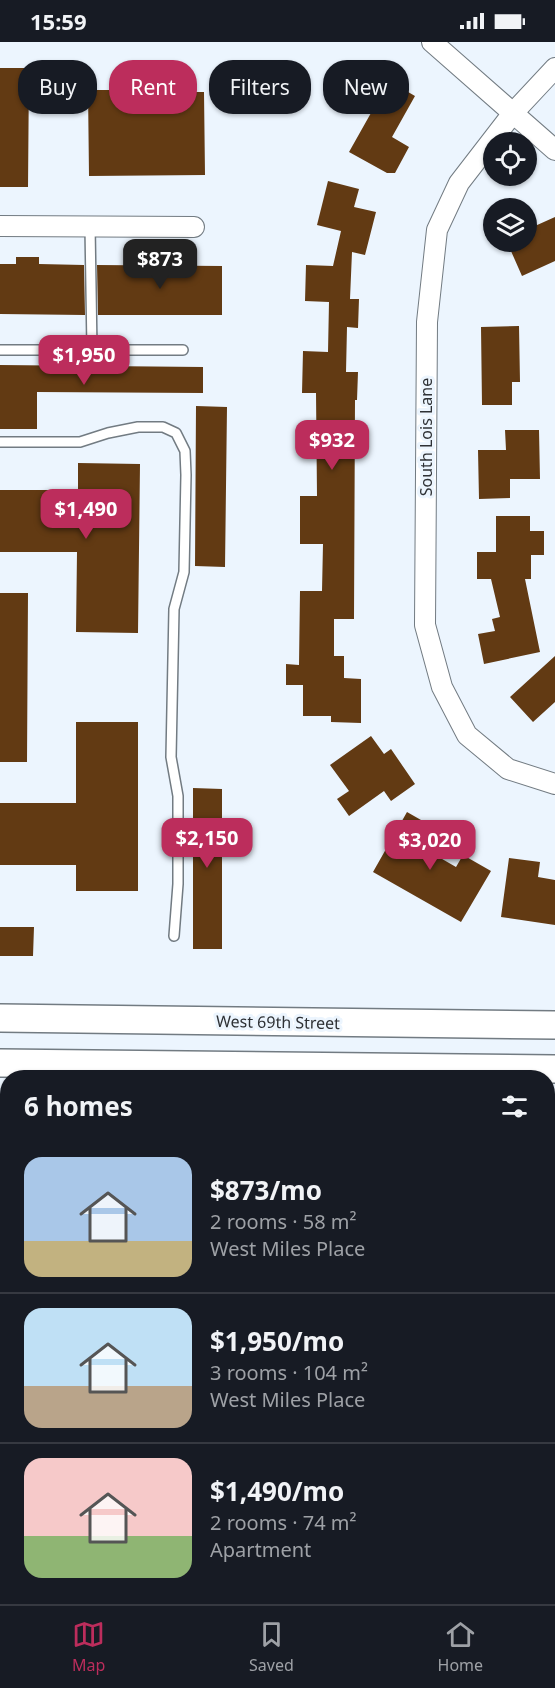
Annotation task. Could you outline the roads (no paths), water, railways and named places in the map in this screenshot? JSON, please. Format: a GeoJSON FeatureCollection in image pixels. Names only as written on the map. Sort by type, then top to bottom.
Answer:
{"type":"FeatureCollection","features":[{"type":"Feature","properties":{"kind":"main road","name":"West 69th Street"},"geometry":{"type":"LineString","coordinates":[[0,1018],[555,1025]]}},
{"type":"Feature","properties":{"kind":"main road"},"geometry":{"type":"LineString","coordinates":[[0,1063],[555,1069]]}},
{"type":"Feature","properties":{"kind":"street"},"geometry":{"type":"LineString","coordinates":[[432,42],[555,150]]}},
{"type":"Feature","properties":{"kind":"street","name":"South Lois Lane"},"geometry":{"type":"LineString","coordinates":[[555,68],[513,113],[459,183],[438,230],[427,322],[425,625],[442,687],[467,735],[508,769],[555,784]]}},
{"type":"Feature","properties":{"kind":"street"},"geometry":{"type":"LineString","coordinates":[[0,226],[194,227]]}},
{"type":"Feature","properties":{"kind":"lane"},"geometry":{"type":"LineString","coordinates":[[90,226],[92,350]]}},
{"type":"Feature","properties":{"kind":"lane"},"geometry":{"type":"LineString","coordinates":[[0,350],[183,350]]}},
{"type":"Feature","properties":{"kind":"lane"},"geometry":{"type":"LineString","coordinates":[[0,442],[80,442],[138,427],[163,427],[176,433],[185,451],[183,572],[174,609],[171,757],[178,796],[178,884],[174,936]]}}]}
